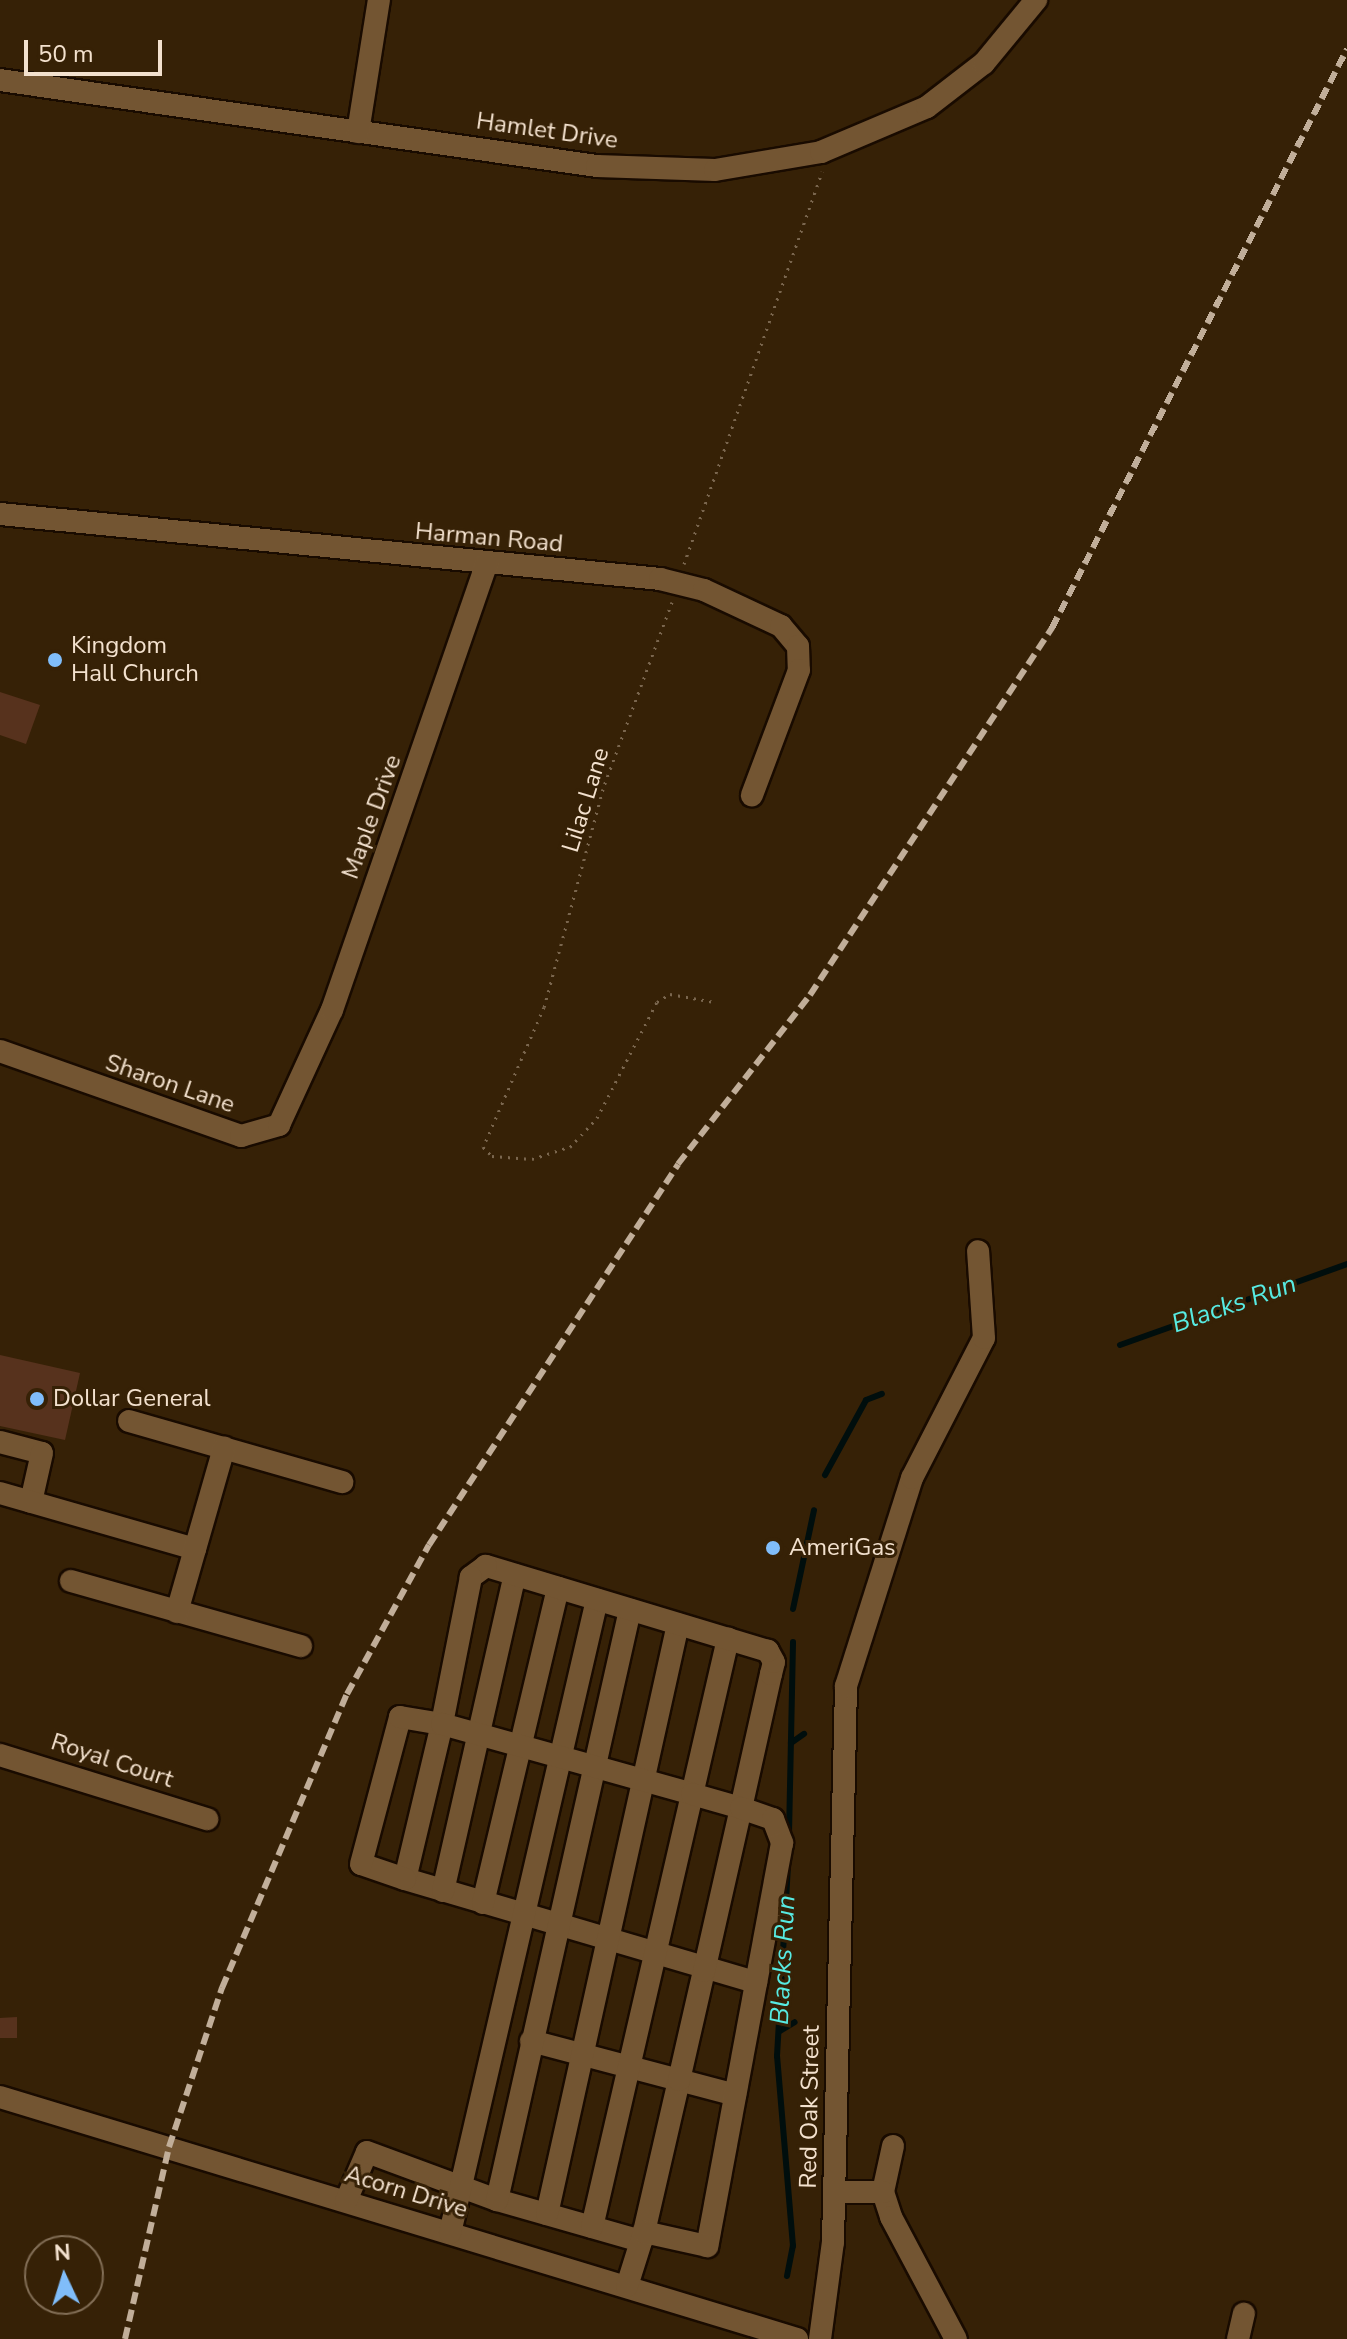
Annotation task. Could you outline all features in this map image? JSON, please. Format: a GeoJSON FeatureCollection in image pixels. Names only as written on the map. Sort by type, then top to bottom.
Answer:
{"type":"FeatureCollection","features":[{"type":"Feature","properties":{"kind":"street"},"geometry":{"type":"LineString","coordinates":[[358,132],[379,0]]}},
{"type":"Feature","properties":{"kind":"street","name":"Hamlet Drive"},"geometry":{"type":"LineString","coordinates":[[0,80],[654,172],[821,152],[957,87],[1036,0]]}},
{"type":"Feature","properties":{"kind":"street","name":"Harman Road"},"geometry":{"type":"LineString","coordinates":[[0,514],[678,582],[781,626],[798,646],[799,670],[752,795]]}},
{"type":"Feature","properties":{"kind":"street","name":"Maple Drive"},"geometry":{"type":"LineString","coordinates":[[302,1086],[486,565]]}},
{"type":"Feature","properties":{"kind":"street","name":"Sharon Lane"},"geometry":{"type":"LineString","coordinates":[[0,1051],[241,1136],[279,1125],[302,1086]]}},
{"type":"Feature","properties":{"kind":"street","name":"Red Oak Street"},"geometry":{"type":"LineString","coordinates":[[820,2339],[835,2192],[842,1735],[846,1686],[865,1638],[912,1478],[984,1338],[978,1251]]}},
{"type":"Feature","properties":{"kind":"street"},"geometry":{"type":"LineString","coordinates":[[129,1421],[342,1482]]}},
{"type":"Feature","properties":{"kind":"street"},"geometry":{"type":"LineString","coordinates":[[0,1442],[42,1453],[31,1502]]}},
{"type":"Feature","properties":{"kind":"street"},"geometry":{"type":"LineString","coordinates":[[177,1612],[224,1448]]}},
{"type":"Feature","properties":{"kind":"street"},"geometry":{"type":"LineString","coordinates":[[0,1493],[195,1549]]}},
{"type":"Feature","properties":{"kind":"street"},"geometry":{"type":"LineString","coordinates":[[405,1879],[442,1724],[471,1577],[486,1566],[768,1651],[774,1662],[679,2080],[642,2237],[627,2286]]}},
{"type":"Feature","properties":{"kind":"street"},"geometry":{"type":"LineString","coordinates":[[443,1891],[515,1575]]}},
{"type":"Feature","properties":{"kind":"street"},"geometry":{"type":"LineString","coordinates":[[71,1581],[301,1646]]}},
{"type":"Feature","properties":{"kind":"street"},"geometry":{"type":"LineString","coordinates":[[483,1903],[558,1588]]}},
{"type":"Feature","properties":{"kind":"street"},"geometry":{"type":"LineString","coordinates":[[450,2233],[597,1600]]}},
{"type":"Feature","properties":{"kind":"street"},"geometry":{"type":"LineString","coordinates":[[497,2200],[556,1925],[630,1610]]}},
{"type":"Feature","properties":{"kind":"street"},"geometry":{"type":"LineString","coordinates":[[547,2214],[605,1940],[678,1624]]}},
{"type":"Feature","properties":{"kind":"street"},"geometry":{"type":"LineString","coordinates":[[592,2227],[728,1639]]}},
{"type":"Feature","properties":{"kind":"street"},"geometry":{"type":"LineString","coordinates":[[346,2201],[367,2152],[460,2189],[592,2227],[707,2246],[782,1843],[773,1819],[741,1808],[442,1724],[400,1717],[361,1864],[704,1971],[756,1982]]}},
{"type":"Feature","properties":{"kind":"street","name":"Royal Court"},"geometry":{"type":"LineString","coordinates":[[0,1755],[207,1819]]}},
{"type":"Feature","properties":{"kind":"street"},"geometry":{"type":"LineString","coordinates":[[531,2041],[735,2095]]}},
{"type":"Feature","properties":{"kind":"street","name":"Acorn Drive"},"geometry":{"type":"LineString","coordinates":[[0,2097],[797,2339]]}},
{"type":"Feature","properties":{"kind":"street"},"geometry":{"type":"LineString","coordinates":[[893,2146],[883,2192],[956,2339]]}},
{"type":"Feature","properties":{"kind":"street"},"geometry":{"type":"LineString","coordinates":[[835,2192],[883,2192]]}},
{"type":"Feature","properties":{"kind":"street"},"geometry":{"type":"LineString","coordinates":[[1238,2339],[1244,2314]]}},
{"type":"Feature","properties":{"kind":"path","name":"Lilac Lane"},"geometry":{"type":"LineString","coordinates":[[714,1002],[670,994],[657,1002],[597,1118],[570,1147],[532,1159],[492,1156],[483,1147],[544,1007],[603,789],[822,178],[821,152]]}},
{"type":"Feature","properties":{"kind":"building"},"geometry":{"type":"Polygon","coordinates":[[[0,692],[40,705],[26,744],[0,735],[0,692]]]}},
{"type":"Feature","properties":{"kind":"building","name":"Dollar General"},"geometry":{"type":"Polygon","coordinates":[[[0,1355],[80,1373],[65,1440],[0,1426],[0,1355]]]}},
{"type":"Feature","properties":{"kind":"building"},"geometry":{"type":"Polygon","coordinates":[[[17,2017],[17,2038],[0,2038],[0,2018],[17,2017]]]}},
{"type":"Feature","properties":{"kind":"waterway","name":"Blacks Run"},"geometry":{"type":"LineString","coordinates":[[1120,1345],[1347,1264]]}},
{"type":"Feature","properties":{"kind":"waterway","name":"Blacks Run"},"geometry":{"type":"LineString","coordinates":[[825,1475],[866,1400],[882,1394]]}},
{"type":"Feature","properties":{"kind":"waterway","name":"Blacks Run"},"geometry":{"type":"LineString","coordinates":[[793,1609],[814,1510]]}},
{"type":"Feature","properties":{"kind":"waterway","name":"Blacks Run"},"geometry":{"type":"LineString","coordinates":[[789,1834],[793,1642]]}},
{"type":"Feature","properties":{"kind":"waterway"},"geometry":{"type":"LineString","coordinates":[[791,1743],[804,1734]]}},
{"type":"Feature","properties":{"kind":"waterway","name":"Blacks Run"},"geometry":{"type":"LineString","coordinates":[[787,2276],[793,2246],[777,2056],[788,1866]]}},
{"type":"Feature","properties":{"kind":"waterway"},"geometry":{"type":"LineString","coordinates":[[780,2031],[795,2022]]}},
{"type":"Feature","properties":{"kind":"railway"},"geometry":{"type":"LineString","coordinates":[[125,2339],[169,2147],[222,1988],[347,1694],[429,1545],[678,1164],[810,995],[1052,628],[1347,49]]}},
{"type":"Feature","properties":{"kind":"place","name":"Kingdom Hall Church"},"geometry":{"type":"Point","coordinates":[55,660]}},
{"type":"Feature","properties":{"kind":"place","name":"Dollar General"},"geometry":{"type":"Point","coordinates":[37,1399]}},
{"type":"Feature","properties":{"kind":"place","name":"AmeriGas"},"geometry":{"type":"Point","coordinates":[773,1548]}}]}
